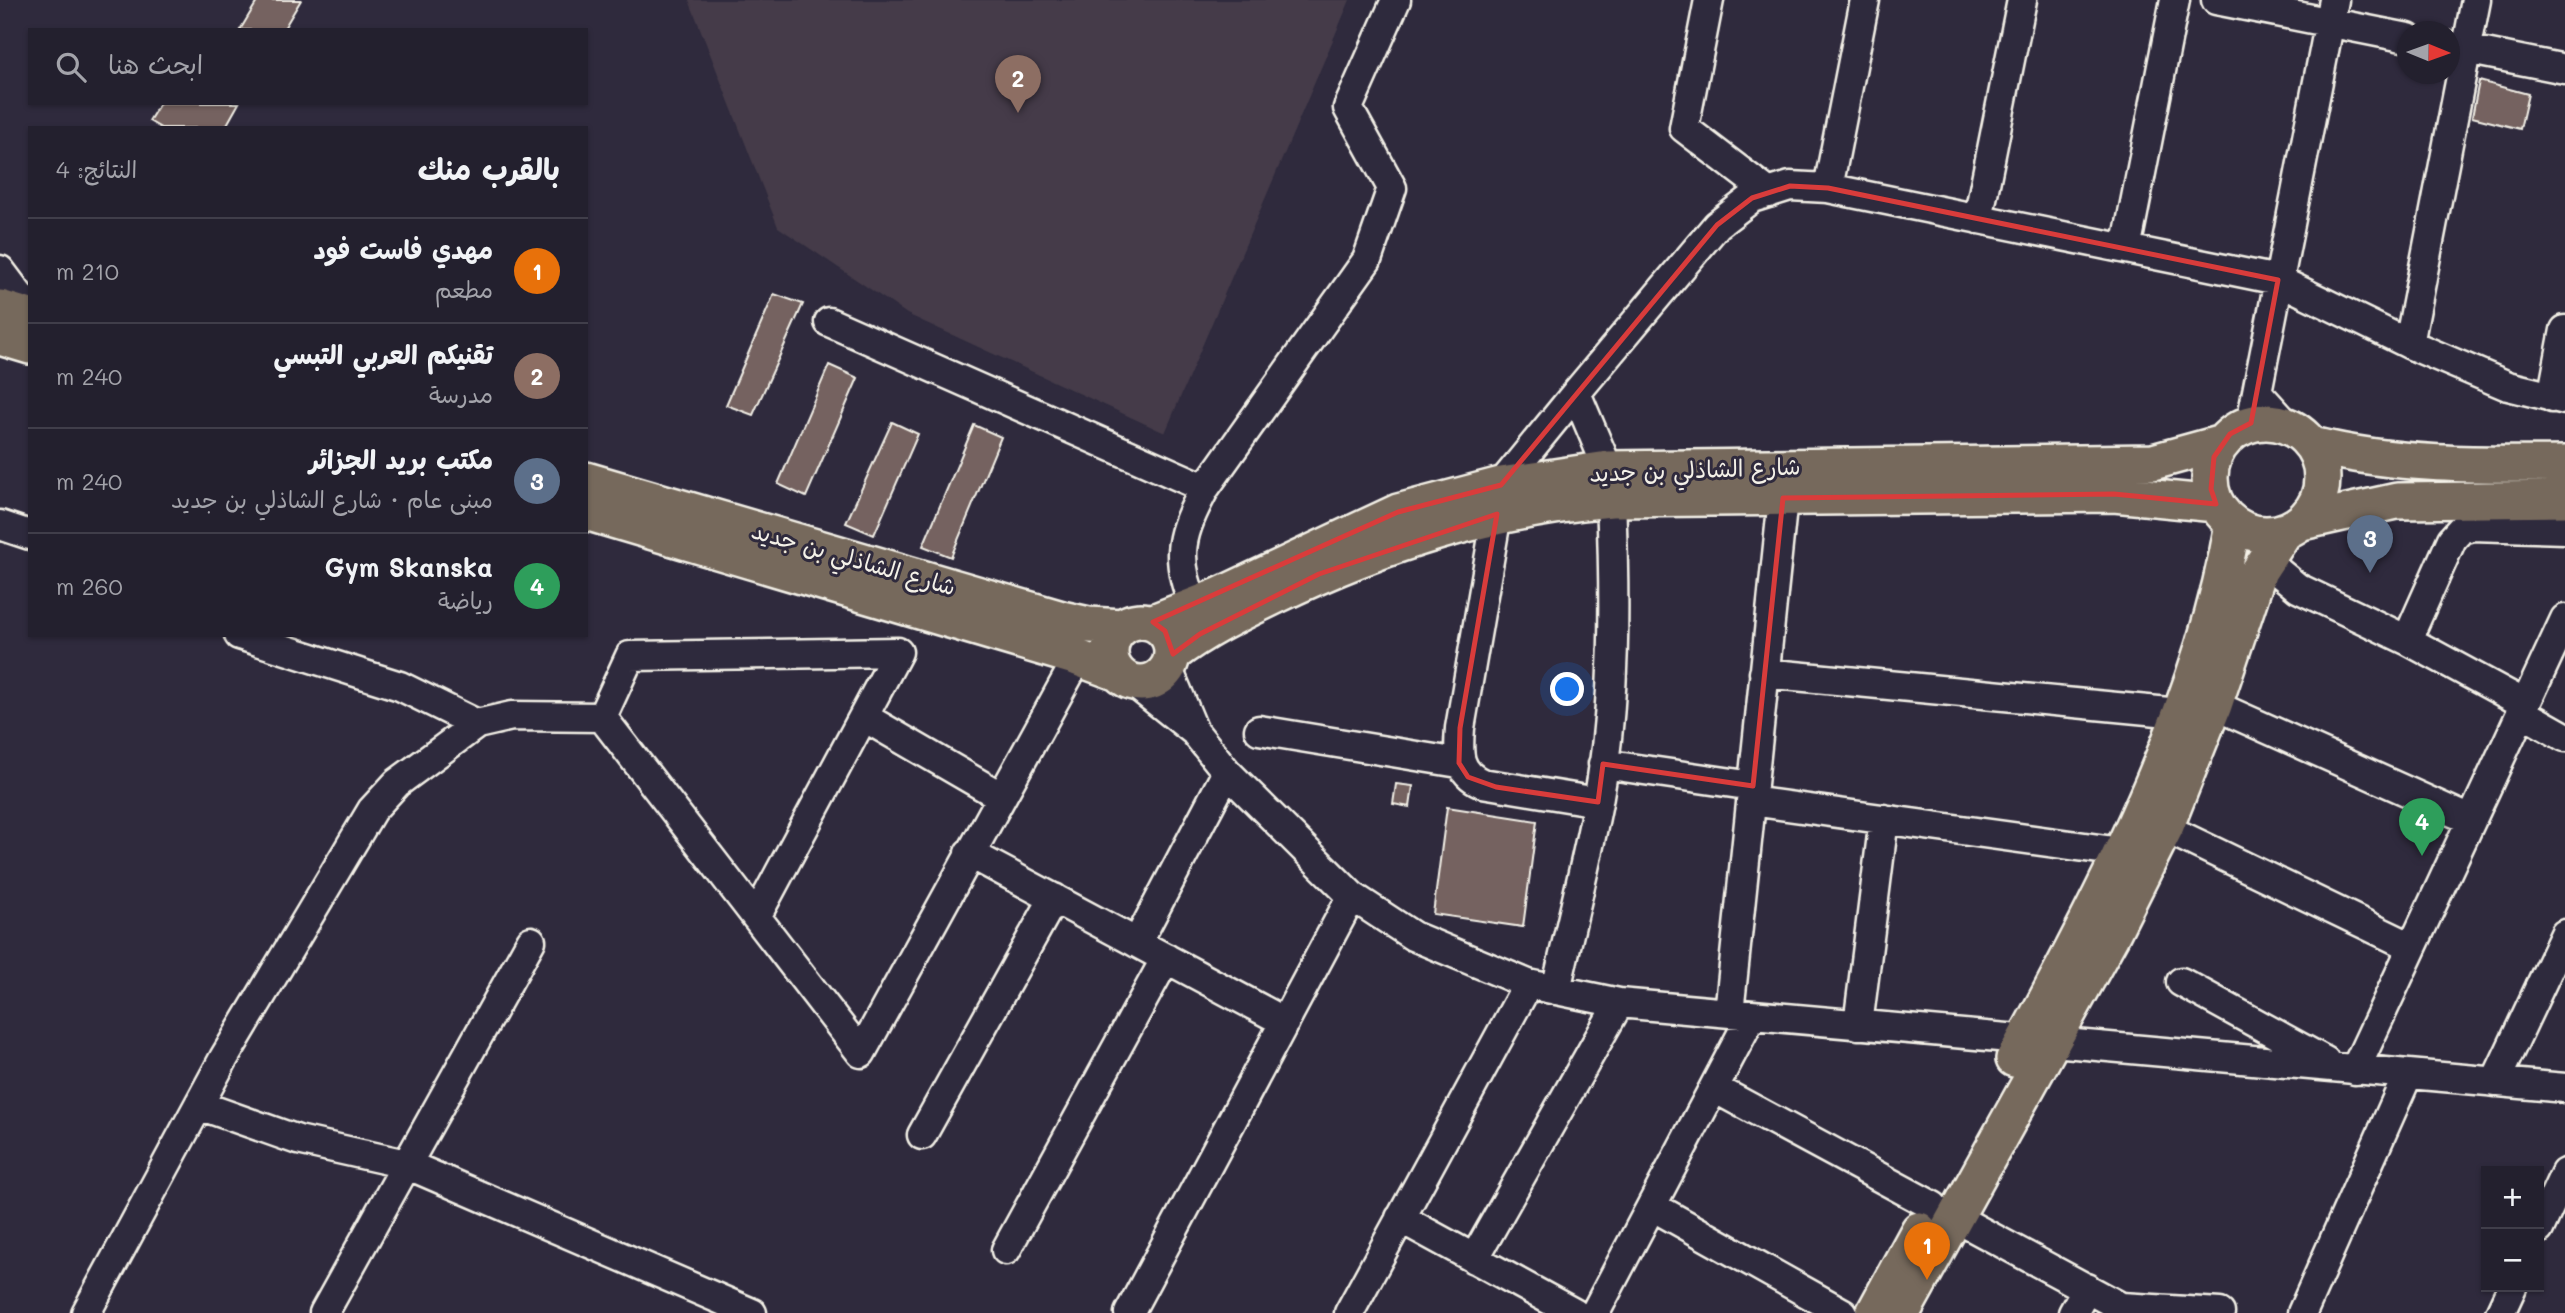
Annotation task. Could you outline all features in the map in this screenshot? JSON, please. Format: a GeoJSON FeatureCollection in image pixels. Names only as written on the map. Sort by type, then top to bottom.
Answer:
{"type":"FeatureCollection","features":[{"type":"Feature","properties":{"kind":"main road"},"geometry":{"type":"LineString","coordinates":[[0,308],[28,316]]}},
{"type":"Feature","properties":{"kind":"main road"},"geometry":{"type":"LineString","coordinates":[[0,337],[28,345]]}},
{"type":"Feature","properties":{"kind":"main road"},"geometry":{"type":"LineString","coordinates":[[1874,1313],[1943,1212],[2037,1041],[2179,713],[2224,577],[2225,514],[2210,473],[2222,443],[2254,408],[2300,435],[2396,461],[2482,465],[2565,464]]}},
{"type":"Feature","properties":{"kind":"main road"},"geometry":{"type":"LineString","coordinates":[[2037,1041],[2111,936],[2165,828],[2214,705],[2264,560],[2316,504],[2322,482],[2319,459],[2300,435]]}},
{"type":"Feature","properties":{"kind":"main road","name":"شارع الشاذلي بن جديد"},"geometry":{"type":"LineString","coordinates":[[588,481],[1062,619],[1089,625],[1138,625],[1194,605],[1398,512],[1610,484],[2169,460],[2222,443]]}},
{"type":"Feature","properties":{"kind":"main road","name":"شارع الشاذلي بن جديد"},"geometry":{"type":"LineString","coordinates":[[1610,484],[1783,498],[2114,494],[2225,514]]}},
{"type":"Feature","properties":{"kind":"main road","name":"شارع الشاذلي بن جديد"},"geometry":{"type":"LineString","coordinates":[[1170,661],[1200,634],[1319,575],[1428,534],[1499,499]]}},
{"type":"Feature","properties":{"kind":"main road"},"geometry":{"type":"LineString","coordinates":[[2225,514],[2249,532],[2267,535],[2397,501],[2565,499]]}},
{"type":"Feature","properties":{"kind":"main road","name":"شارع الشاذلي بن جديد"},"geometry":{"type":"LineString","coordinates":[[588,513],[1078,658],[1126,678]]}},
{"type":"Feature","properties":{"kind":"main road"},"geometry":{"type":"LineString","coordinates":[[1138,625],[1169,638],[1170,661],[1149,682],[1126,678],[1111,662],[1110,646],[1138,625]]}},
{"type":"Feature","properties":{"kind":"main road"},"geometry":{"type":"LineString","coordinates":[[1902,1313],[1943,1212]]}},
{"type":"Feature","properties":{"kind":"street"},"geometry":{"type":"LineString","coordinates":[[1194,605],[1180,559],[1182,534],[1205,488],[1367,260],[1392,188],[1348,108],[1396,0]]}},
{"type":"Feature","properties":{"kind":"street"},"geometry":{"type":"LineString","coordinates":[[1709,0],[1684,128],[1769,193]]}},
{"type":"Feature","properties":{"kind":"street"},"geometry":{"type":"LineString","coordinates":[[1828,188],[1864,0]]}},
{"type":"Feature","properties":{"kind":"street"},"geometry":{"type":"LineString","coordinates":[[1978,219],[2022,0]]}},
{"type":"Feature","properties":{"kind":"street"},"geometry":{"type":"LineString","coordinates":[[2126,250],[2175,0]]}},
{"type":"Feature","properties":{"kind":"street"},"geometry":{"type":"LineString","coordinates":[[2216,0],[2331,11],[2397,34]]}},
{"type":"Feature","properties":{"kind":"street"},"geometry":{"type":"LineString","coordinates":[[2460,43],[2476,0]]}},
{"type":"Feature","properties":{"kind":"street"},"geometry":{"type":"LineString","coordinates":[[2254,408],[2331,11]]}},
{"type":"Feature","properties":{"kind":"street"},"geometry":{"type":"LineString","coordinates":[[2460,48],[2565,69]]}},
{"type":"Feature","properties":{"kind":"street"},"geometry":{"type":"LineString","coordinates":[[2409,344],[2452,84]]}},
{"type":"Feature","properties":{"kind":"street"},"geometry":{"type":"LineString","coordinates":[[1598,802],[1482,783],[1468,777],[1460,763],[1460,729],[1499,499],[1576,393],[1717,225],[1752,198],[1790,186],[1828,188],[2278,280],[2409,344],[2508,386],[2558,399],[2565,330]]}},
{"type":"Feature","properties":{"kind":"street"},"geometry":{"type":"LineString","coordinates":[[0,270],[28,307]]}},
{"type":"Feature","properties":{"kind":"street"},"geometry":{"type":"LineString","coordinates":[[829,322],[1205,488]]}},
{"type":"Feature","properties":{"kind":"street"},"geometry":{"type":"LineString","coordinates":[[1556,990],[1598,802],[1612,676],[1614,588],[1610,484],[1576,393]]}},
{"type":"Feature","properties":{"kind":"street"},"geometry":{"type":"LineString","coordinates":[[1595,1313],[1714,1088],[1741,1014],[1752,794],[1783,498]]}},
{"type":"Feature","properties":{"kind":"street"},"geometry":{"type":"LineString","coordinates":[[0,525],[28,535]]}},
{"type":"Feature","properties":{"kind":"street"},"geometry":{"type":"LineString","coordinates":[[2407,640],[2452,539],[2461,529],[2472,526],[2565,528]]}},
{"type":"Feature","properties":{"kind":"street"},"geometry":{"type":"LineString","coordinates":[[2264,560],[2298,588],[2407,640],[2523,708],[2565,737]]}},
{"type":"Feature","properties":{"kind":"street"},"geometry":{"type":"LineString","coordinates":[[2345,1068],[2412,947],[2565,619]]}},
{"type":"Feature","properties":{"kind":"street"},"geometry":{"type":"LineString","coordinates":[[245,637],[400,686],[477,724]]}},
{"type":"Feature","properties":{"kind":"street"},"geometry":{"type":"LineString","coordinates":[[602,717],[630,656],[898,652],[756,917]]}},
{"type":"Feature","properties":{"kind":"street"},"geometry":{"type":"LineString","coordinates":[[602,717],[861,1053],[1078,658]]}},
{"type":"Feature","properties":{"kind":"street"},"geometry":{"type":"LineString","coordinates":[[1170,661],[1194,732]]}},
{"type":"Feature","properties":{"kind":"street"},"geometry":{"type":"LineString","coordinates":[[1764,673],[2179,713]]}},
{"type":"Feature","properties":{"kind":"street"},"geometry":{"type":"LineString","coordinates":[[1126,678],[1194,732],[1227,772],[1352,896],[1413,936],[1528,984],[1619,1003],[2565,1088]]}},
{"type":"Feature","properties":{"kind":"street"},"geometry":{"type":"LineString","coordinates":[[2214,705],[2471,820]]}},
{"type":"Feature","properties":{"kind":"street"},"geometry":{"type":"LineString","coordinates":[[86,1313],[199,1105],[325,884],[372,810],[397,783],[477,724],[512,716],[602,717]]}},
{"type":"Feature","properties":{"kind":"street"},"geometry":{"type":"LineString","coordinates":[[864,717],[1000,796]]}},
{"type":"Feature","properties":{"kind":"street"},"geometry":{"type":"LineString","coordinates":[[1259,730],[1460,763]]}},
{"type":"Feature","properties":{"kind":"street"},"geometry":{"type":"LineString","coordinates":[[1603,764],[1884,819],[2121,852]]}},
{"type":"Feature","properties":{"kind":"street"},"geometry":{"type":"LineString","coordinates":[[1137,943],[1227,772]]}},
{"type":"Feature","properties":{"kind":"street"},"geometry":{"type":"LineString","coordinates":[[1858,1025],[1884,819]]}},
{"type":"Feature","properties":{"kind":"street"},"geometry":{"type":"LineString","coordinates":[[2165,828],[2412,947]]}},
{"type":"Feature","properties":{"kind":"street"},"geometry":{"type":"LineString","coordinates":[[969,853],[1285,1022]]}},
{"type":"Feature","properties":{"kind":"street"},"geometry":{"type":"LineString","coordinates":[[1129,1313],[1352,896]]}},
{"type":"Feature","properties":{"kind":"street"},"geometry":{"type":"LineString","coordinates":[[922,1135],[1054,898]]}},
{"type":"Feature","properties":{"kind":"street"},"geometry":{"type":"LineString","coordinates":[[2495,1082],[2565,934]]}},
{"type":"Feature","properties":{"kind":"street"},"geometry":{"type":"LineString","coordinates":[[324,1313],[531,941]]}},
{"type":"Feature","properties":{"kind":"street"},"geometry":{"type":"LineString","coordinates":[[1006,1250],[1166,958]]}},
{"type":"Feature","properties":{"kind":"street"},"geometry":{"type":"LineString","coordinates":[[2180,982],[2345,1068]]}},
{"type":"Feature","properties":{"kind":"street"},"geometry":{"type":"LineString","coordinates":[[1352,1312],[1528,984]]}},
{"type":"Feature","properties":{"kind":"street"},"geometry":{"type":"LineString","coordinates":[[1474,1259],[1619,1003]]}},
{"type":"Feature","properties":{"kind":"street"},"geometry":{"type":"LineString","coordinates":[[2302,1313],[2408,1074]]}},
{"type":"Feature","properties":{"kind":"street"},"geometry":{"type":"LineString","coordinates":[[1714,1088],[2120,1307],[2220,1313]]}},
{"type":"Feature","properties":{"kind":"street"},"geometry":{"type":"LineString","coordinates":[[199,1105],[298,1140],[360,1156],[406,1164],[752,1313]]}},
{"type":"Feature","properties":{"kind":"street"},"geometry":{"type":"LineString","coordinates":[[2544,1218],[2565,1173]]}},
{"type":"Feature","properties":{"kind":"street"},"geometry":{"type":"LineString","coordinates":[[1652,1206],[1843,1313]]}},
{"type":"Feature","properties":{"kind":"street"},"geometry":{"type":"LineString","coordinates":[[1401,1218],[1574,1313]]}},
{"type":"Feature","properties":{"kind":"street"},"geometry":{"type":"LineString","coordinates":[[2073,1313],[2087,1289]]}},
{"type":"Feature","properties":{"kind":"street"},"geometry":{"type":"LineString","coordinates":[[2500,1313],[2510,1292]]}},
{"type":"Feature","properties":{"kind":"highlighted area"},"geometry":{"type":"Polygon","coordinates":[[[1790,186],[1828,188],[2278,280],[2251,423],[2230,434],[2214,457],[2211,489],[2216,504],[2114,494],[1783,498],[1753,786],[1603,764],[1598,802],[1496,787],[1468,777],[1459,763],[1460,728],[1497,514],[1319,574],[1200,634],[1173,654],[1165,631],[1153,622],[1398,512],[1501,485],[1717,225],[1752,198],[1790,186]]]}},
{"type":"Feature","properties":{"kind":"shaded area"},"geometry":{"type":"Polygon","coordinates":[[[689,0],[1350,0],[1165,433],[907,314],[778,227],[689,0]]]}},
{"type":"Feature","properties":{"kind":"building"},"geometry":{"type":"Polygon","coordinates":[[[258,0],[301,0],[284,28],[241,28],[258,0]]]}},
{"type":"Feature","properties":{"kind":"building"},"geometry":{"type":"Polygon","coordinates":[[[2479,81],[2528,94],[2520,129],[2472,117],[2479,81]]]}},
{"type":"Feature","properties":{"kind":"building"},"geometry":{"type":"Polygon","coordinates":[[[159,105],[238,105],[226,126],[158,126],[149,121],[159,105]]]}},
{"type":"Feature","properties":{"kind":"building"},"geometry":{"type":"Polygon","coordinates":[[[774,294],[803,304],[753,415],[726,405],[774,294]]]}},
{"type":"Feature","properties":{"kind":"building"},"geometry":{"type":"Polygon","coordinates":[[[829,365],[858,378],[806,497],[778,484],[829,365]]]}},
{"type":"Feature","properties":{"kind":"building"},"geometry":{"type":"Polygon","coordinates":[[[892,422],[918,434],[874,535],[846,523],[892,422]]]}},
{"type":"Feature","properties":{"kind":"building"},"geometry":{"type":"Polygon","coordinates":[[[974,425],[1001,437],[951,557],[923,546],[974,425]]]}},
{"type":"Feature","properties":{"kind":"building"},"geometry":{"type":"Polygon","coordinates":[[[1396,784],[1413,786],[1410,807],[1393,804],[1396,784]]]}},
{"type":"Feature","properties":{"kind":"building"},"geometry":{"type":"Polygon","coordinates":[[[1447,807],[1537,821],[1523,927],[1433,914],[1447,807]]]}},
{"type":"Feature","properties":{"kind":"place","name":"تقنيكم العربي التبسي"},"geometry":{"type":"Point","coordinates":[1018,113]}},
{"type":"Feature","properties":{"kind":"place","name":"مكتب بريد الجزائر"},"geometry":{"type":"Point","coordinates":[2370,573]}},
{"type":"Feature","properties":{"kind":"place","name":"Gym Skanska"},"geometry":{"type":"Point","coordinates":[2422,856]}},
{"type":"Feature","properties":{"kind":"place","name":"مهدي فاست فود"},"geometry":{"type":"Point","coordinates":[1927,1280]}}]}
